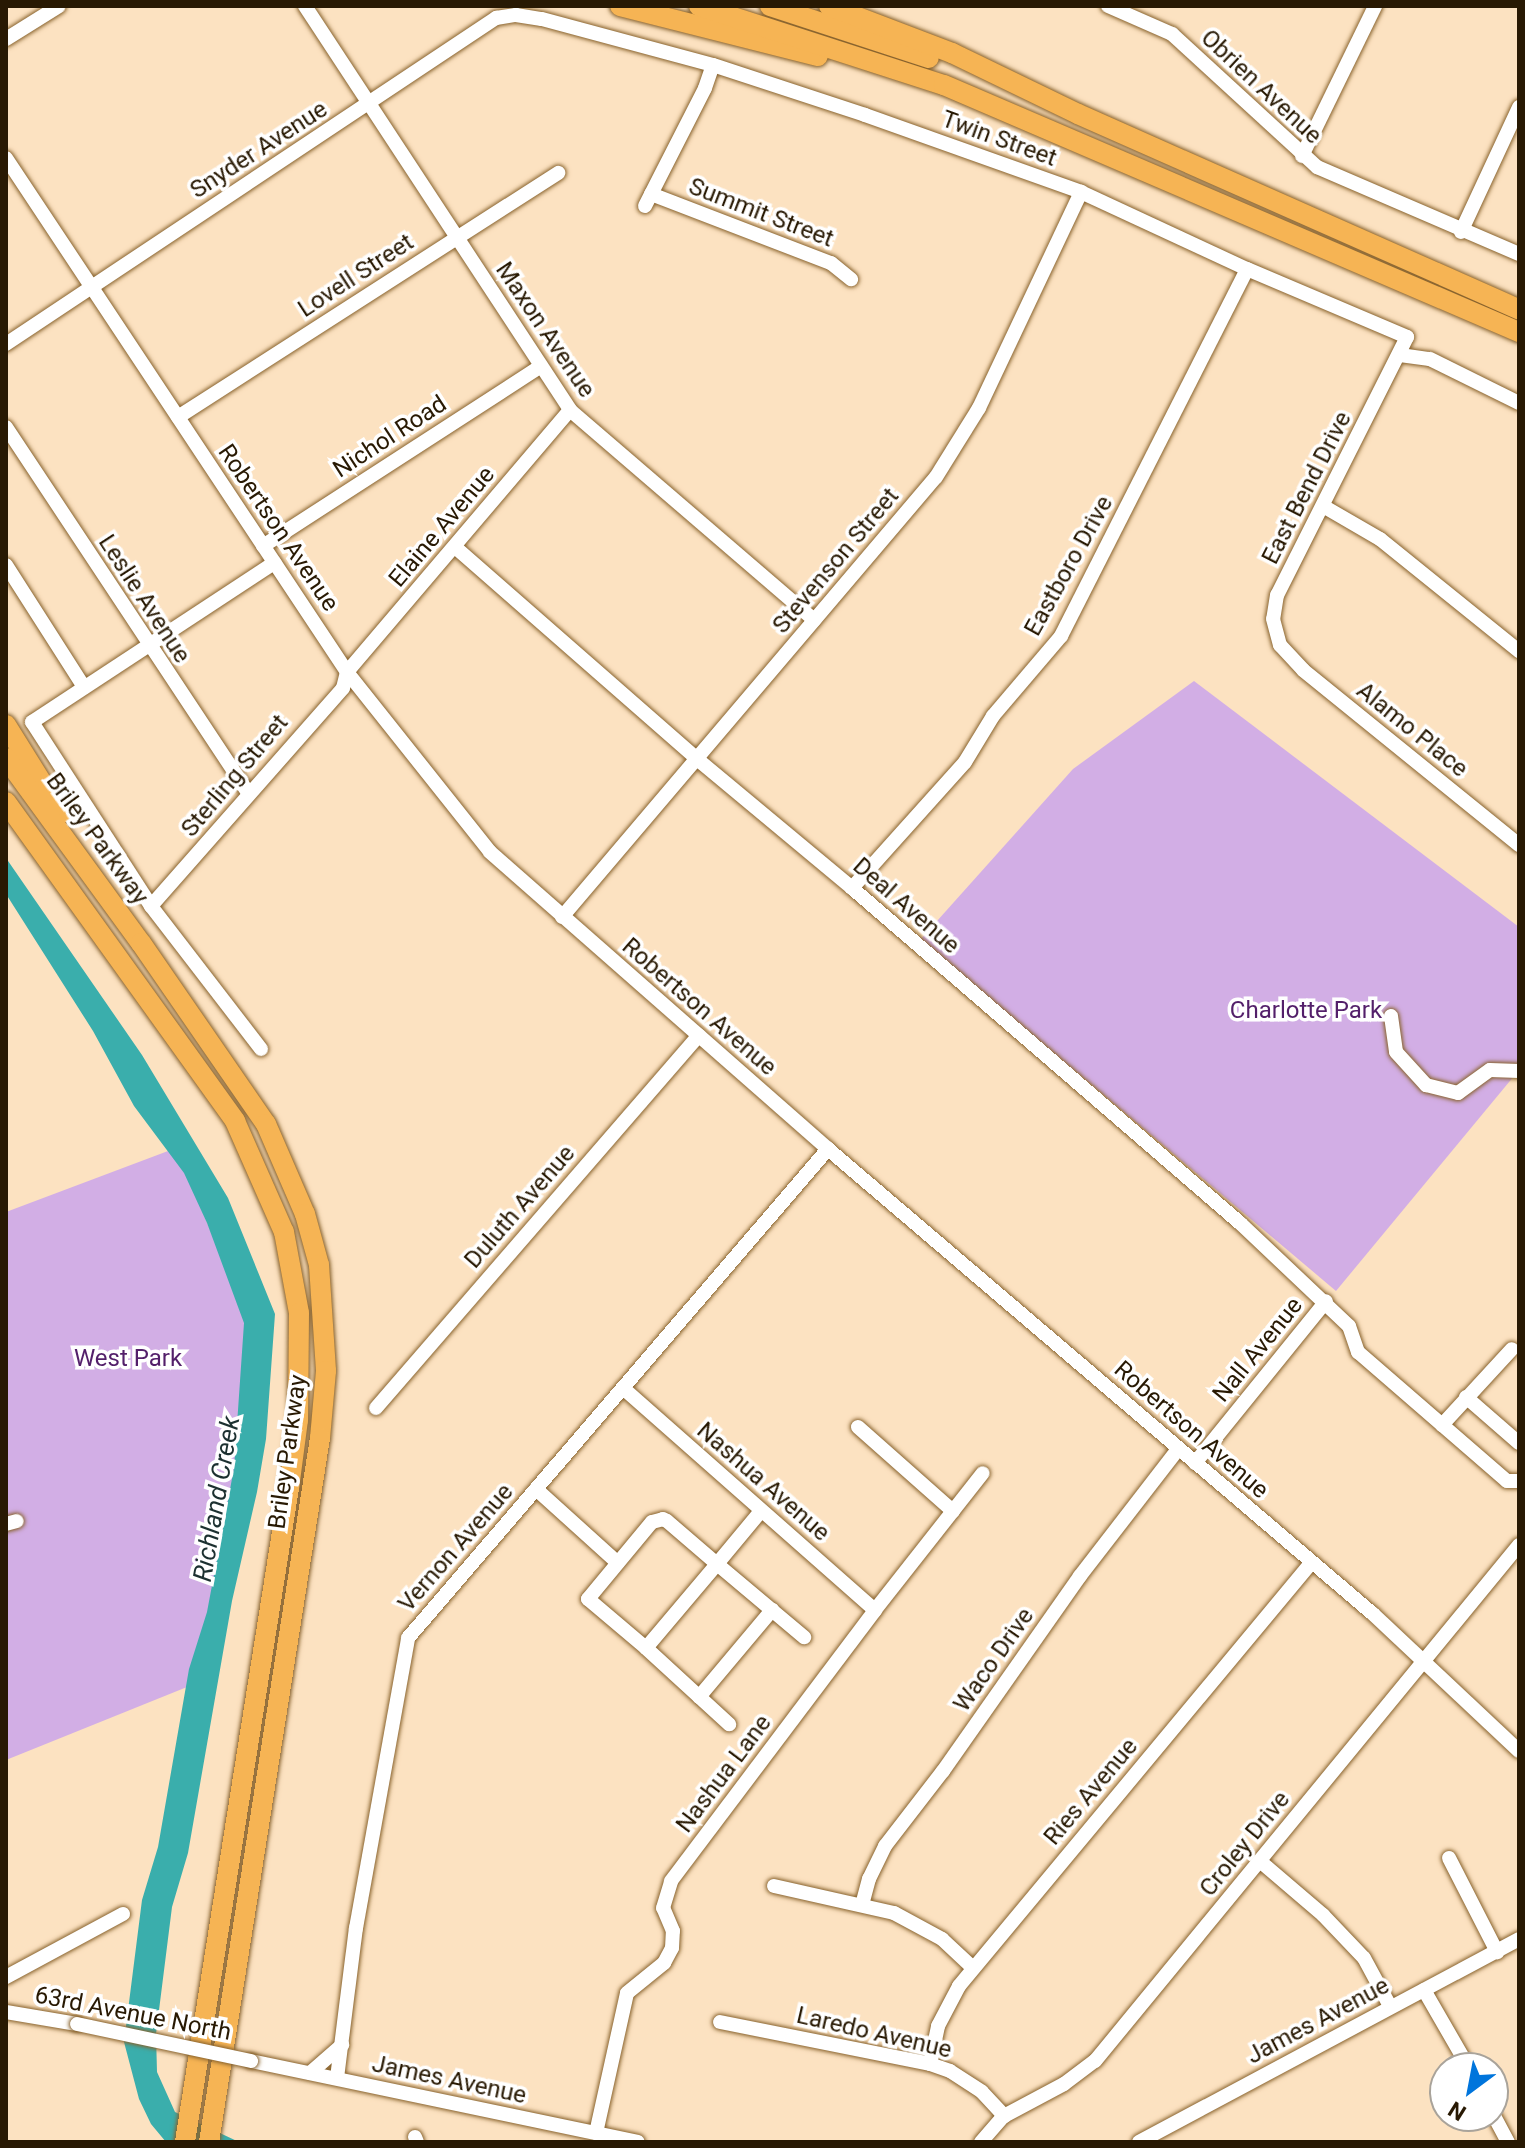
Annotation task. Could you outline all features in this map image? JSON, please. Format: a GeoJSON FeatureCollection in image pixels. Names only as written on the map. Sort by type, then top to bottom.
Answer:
{"type":"FeatureCollection","features":[{"type":"Feature","properties":{"kind":"highway"},"geometry":{"type":"LineString","coordinates":[[620,6],[922,78]]}},
{"type":"Feature","properties":{"kind":"highway"},"geometry":{"type":"LineString","coordinates":[[699,6],[922,78],[1070,137],[1519,332]]}},
{"type":"Feature","properties":{"kind":"highway"},"geometry":{"type":"LineString","coordinates":[[770,6],[946,63],[1078,114]]}},
{"type":"Feature","properties":{"kind":"highway"},"geometry":{"type":"LineString","coordinates":[[829,6],[952,53],[1078,114],[1519,309]]}},
{"type":"Feature","properties":{"kind":"highway"},"geometry":{"type":"LineString","coordinates":[[6,725],[141,943]]}},
{"type":"Feature","properties":{"kind":"highway","name":"Briley Parkway"},"geometry":{"type":"LineString","coordinates":[[6,758],[141,943],[266,1124],[305,1214],[319,1265],[326,1371],[320,1438],[209,2142]]}},
{"type":"Feature","properties":{"kind":"highway","name":"Briley Parkway"},"geometry":{"type":"LineString","coordinates":[[6,802],[235,1121],[284,1232],[299,1313],[298,1420],[289,1488],[185,2142]]}},
{"type":"Feature","properties":{"kind":"street"},"geometry":{"type":"LineString","coordinates":[[6,39],[59,6]]}},
{"type":"Feature","properties":{"kind":"street","name":"Maxon Avenue"},"geometry":{"type":"LineString","coordinates":[[305,6],[570,410],[814,620]]}},
{"type":"Feature","properties":{"kind":"street","name":"Obrien Avenue"},"geometry":{"type":"LineString","coordinates":[[1108,6],[1172,34],[1317,167],[1461,232],[1519,254]]}},
{"type":"Feature","properties":{"kind":"street"},"geometry":{"type":"LineString","coordinates":[[1302,156],[1375,6]]}},
{"type":"Feature","properties":{"kind":"street","name":"Snyder Avenue"},"geometry":{"type":"LineString","coordinates":[[6,344],[496,18],[516,15],[542,19]]}},
{"type":"Feature","properties":{"kind":"street","name":"Twin Street"},"geometry":{"type":"LineString","coordinates":[[542,19],[713,65],[1081,192],[1247,269],[1407,337],[1400,355]]}},
{"type":"Feature","properties":{"kind":"street","name":"Summit Street"},"geometry":{"type":"LineString","coordinates":[[713,65],[705,88],[648,200],[831,263],[851,279]]}},
{"type":"Feature","properties":{"kind":"street"},"geometry":{"type":"LineString","coordinates":[[1461,232],[1519,107]]}},
{"type":"Feature","properties":{"kind":"street","name":"Robertson Avenue"},"geometry":{"type":"LineString","coordinates":[[6,158],[94,285],[347,672],[490,852],[828,1149],[1423,1658],[1519,1751]]}},
{"type":"Feature","properties":{"kind":"street","name":"Lovell Street"},"geometry":{"type":"LineString","coordinates":[[178,417],[558,173]]}},
{"type":"Feature","properties":{"kind":"street","name":"Stevenson Street"},"geometry":{"type":"LineString","coordinates":[[562,917],[936,477],[979,408],[1081,192]]}},
{"type":"Feature","properties":{"kind":"street","name":"Eastboro Drive"},"geometry":{"type":"LineString","coordinates":[[852,888],[965,762],[993,716],[1061,636],[1247,269]]}},
{"type":"Feature","properties":{"kind":"street"},"geometry":{"type":"LineString","coordinates":[[1400,355],[1430,359],[1519,403]]}},
{"type":"Feature","properties":{"kind":"street","name":"East Bend Drive"},"geometry":{"type":"LineString","coordinates":[[1280,645],[1273,619],[1277,595],[1400,355]]}},
{"type":"Feature","properties":{"kind":"street","name":"Nichol Road"},"geometry":{"type":"LineString","coordinates":[[263,546],[541,366]]}},
{"type":"Feature","properties":{"kind":"street","name":"Elaine Avenue"},"geometry":{"type":"LineString","coordinates":[[347,672],[570,410]]}},
{"type":"Feature","properties":{"kind":"street","name":"Leslie Avenue"},"geometry":{"type":"LineString","coordinates":[[6,427],[248,793]]}},
{"type":"Feature","properties":{"kind":"street"},"geometry":{"type":"LineString","coordinates":[[1323,506],[1380,539],[1519,651]]}},
{"type":"Feature","properties":{"kind":"street","name":"Deal Avenue"},"geometry":{"type":"LineString","coordinates":[[455,547],[696,758],[852,888],[1240,1223],[1349,1326],[1358,1352],[1507,1481],[1519,1481]]}},
{"type":"Feature","properties":{"kind":"street"},"geometry":{"type":"LineString","coordinates":[[261,1049],[151,906],[32,722],[274,563]]}},
{"type":"Feature","properties":{"kind":"street"},"geometry":{"type":"LineString","coordinates":[[6,565],[84,687]]}},
{"type":"Feature","properties":{"kind":"street","name":"Alamo Place"},"geometry":{"type":"LineString","coordinates":[[1280,645],[1303,670],[1519,845]]}},
{"type":"Feature","properties":{"kind":"street","name":"Sterling Street"},"geometry":{"type":"LineString","coordinates":[[151,906],[343,688],[347,672]]}},
{"type":"Feature","properties":{"kind":"street"},"geometry":{"type":"LineString","coordinates":[[1391,1016],[1396,1052],[1426,1085],[1458,1093],[1490,1070],[1519,1071]]}},
{"type":"Feature","properties":{"kind":"street","name":"Duluth Avenue"},"geometry":{"type":"LineString","coordinates":[[376,1408],[699,1035]]}},
{"type":"Feature","properties":{"kind":"street","name":"Vernon Avenue"},"geometry":{"type":"LineString","coordinates":[[337,2078],[356,1928],[408,1638],[828,1149]]}},
{"type":"Feature","properties":{"kind":"street","name":"Nall Avenue"},"geometry":{"type":"LineString","coordinates":[[1195,1463],[1326,1301]]}},
{"type":"Feature","properties":{"kind":"street"},"geometry":{"type":"LineString","coordinates":[[1442,1425],[1481,1379],[1492,1374],[1512,1349]]}},
{"type":"Feature","properties":{"kind":"street","name":"Nashua Avenue"},"geometry":{"type":"LineString","coordinates":[[623,1388],[875,1610]]}},
{"type":"Feature","properties":{"kind":"street"},"geometry":{"type":"LineString","coordinates":[[1466,1397],[1519,1443]]}},
{"type":"Feature","properties":{"kind":"street"},"geometry":{"type":"LineString","coordinates":[[858,1427],[953,1511]]}},
{"type":"Feature","properties":{"kind":"street","name":"Waco Drive"},"geometry":{"type":"LineString","coordinates":[[862,1905],[869,1879],[885,1846],[943,1771],[1080,1576],[1178,1449]]}},
{"type":"Feature","properties":{"kind":"street","name":"Nashua Lane"},"geometry":{"type":"LineString","coordinates":[[596,2133],[627,1993],[664,1963],[672,1948],[673,1931],[663,1908],[671,1881],[875,1610],[983,1473]]}},
{"type":"Feature","properties":{"kind":"street"},"geometry":{"type":"LineString","coordinates":[[536,1489],[618,1563]]}},
{"type":"Feature","properties":{"kind":"street"},"geometry":{"type":"LineString","coordinates":[[646,1648],[761,1511]]}},
{"type":"Feature","properties":{"kind":"street"},"geometry":{"type":"LineString","coordinates":[[729,1724],[588,1599],[652,1522],[663,1519],[804,1637]]}},
{"type":"Feature","properties":{"kind":"street","name":"Croley Drive"},"geometry":{"type":"LineString","coordinates":[[981,2142],[1004,2116],[1064,2084],[1095,2061],[1261,1862],[1423,1658],[1519,1545]]}},
{"type":"Feature","properties":{"kind":"street","name":"Ries Avenue"},"geometry":{"type":"LineString","coordinates":[[930,2064],[938,2026],[949,2003],[973,1968],[1311,1563]]}},
{"type":"Feature","properties":{"kind":"street"},"geometry":{"type":"LineString","coordinates":[[699,1697],[772,1610]]}},
{"type":"Feature","properties":{"kind":"street"},"geometry":{"type":"LineString","coordinates":[[1449,1858],[1497,1952]]}},
{"type":"Feature","properties":{"kind":"street"},"geometry":{"type":"LineString","coordinates":[[1261,1862],[1323,1915],[1364,1958],[1390,2006]]}},
{"type":"Feature","properties":{"kind":"street"},"geometry":{"type":"LineString","coordinates":[[774,1886],[894,1913],[942,1939],[973,1968]]}},
{"type":"Feature","properties":{"kind":"street"},"geometry":{"type":"LineString","coordinates":[[6,1977],[123,1914]]}},
{"type":"Feature","properties":{"kind":"street","name":"James Avenue"},"geometry":{"type":"LineString","coordinates":[[1139,2142],[1519,1939]]}},
{"type":"Feature","properties":{"kind":"street"},"geometry":{"type":"LineString","coordinates":[[1424,1990],[1460,2052]]}},
{"type":"Feature","properties":{"kind":"street","name":"63rd Avenue North"},"geometry":{"type":"LineString","coordinates":[[6,2012],[251,2061]]}},
{"type":"Feature","properties":{"kind":"street","name":"Laredo Avenue"},"geometry":{"type":"LineString","coordinates":[[720,2022],[930,2064],[950,2071],[982,2092],[1004,2116]]}},
{"type":"Feature","properties":{"kind":"street"},"geometry":{"type":"LineString","coordinates":[[310,2073],[342,2045]]}},
{"type":"Feature","properties":{"kind":"street","name":"James Avenue"},"geometry":{"type":"LineString","coordinates":[[251,2061],[638,2142]]}},
{"type":"Feature","properties":{"kind":"green space","name":"Charlotte Park"},"geometry":{"type":"Polygon","coordinates":[[[1194,681],[1519,927],[1519,1070],[1336,1291],[920,940],[1073,769],[1194,681]]]}},
{"type":"Feature","properties":{"kind":"green space","name":"West Park"},"geometry":{"type":"Polygon","coordinates":[[[176,1148],[252,1331],[246,1457],[192,1685],[6,1760],[6,1212],[176,1148]]]}},
{"type":"Feature","properties":{"kind":"water"},"geometry":{"type":"Polygon","coordinates":[[[6,858],[142,1055],[228,1198],[275,1314],[266,1439],[232,1601],[188,1853],[172,1907],[156,2034],[157,2072],[175,2112],[239,2142],[166,2142],[151,2124],[139,2099],[124,2042],[142,1900],[158,1847],[189,1669],[207,1612],[234,1468],[244,1323],[207,1223],[184,1173],[134,1106],[93,1031],[6,894],[6,858]]]}},
{"type":"Feature","properties":{"kind":"water label","name":"Richland Creek"},"geometry":{"type":"Point","coordinates":[217,1499]}}]}
